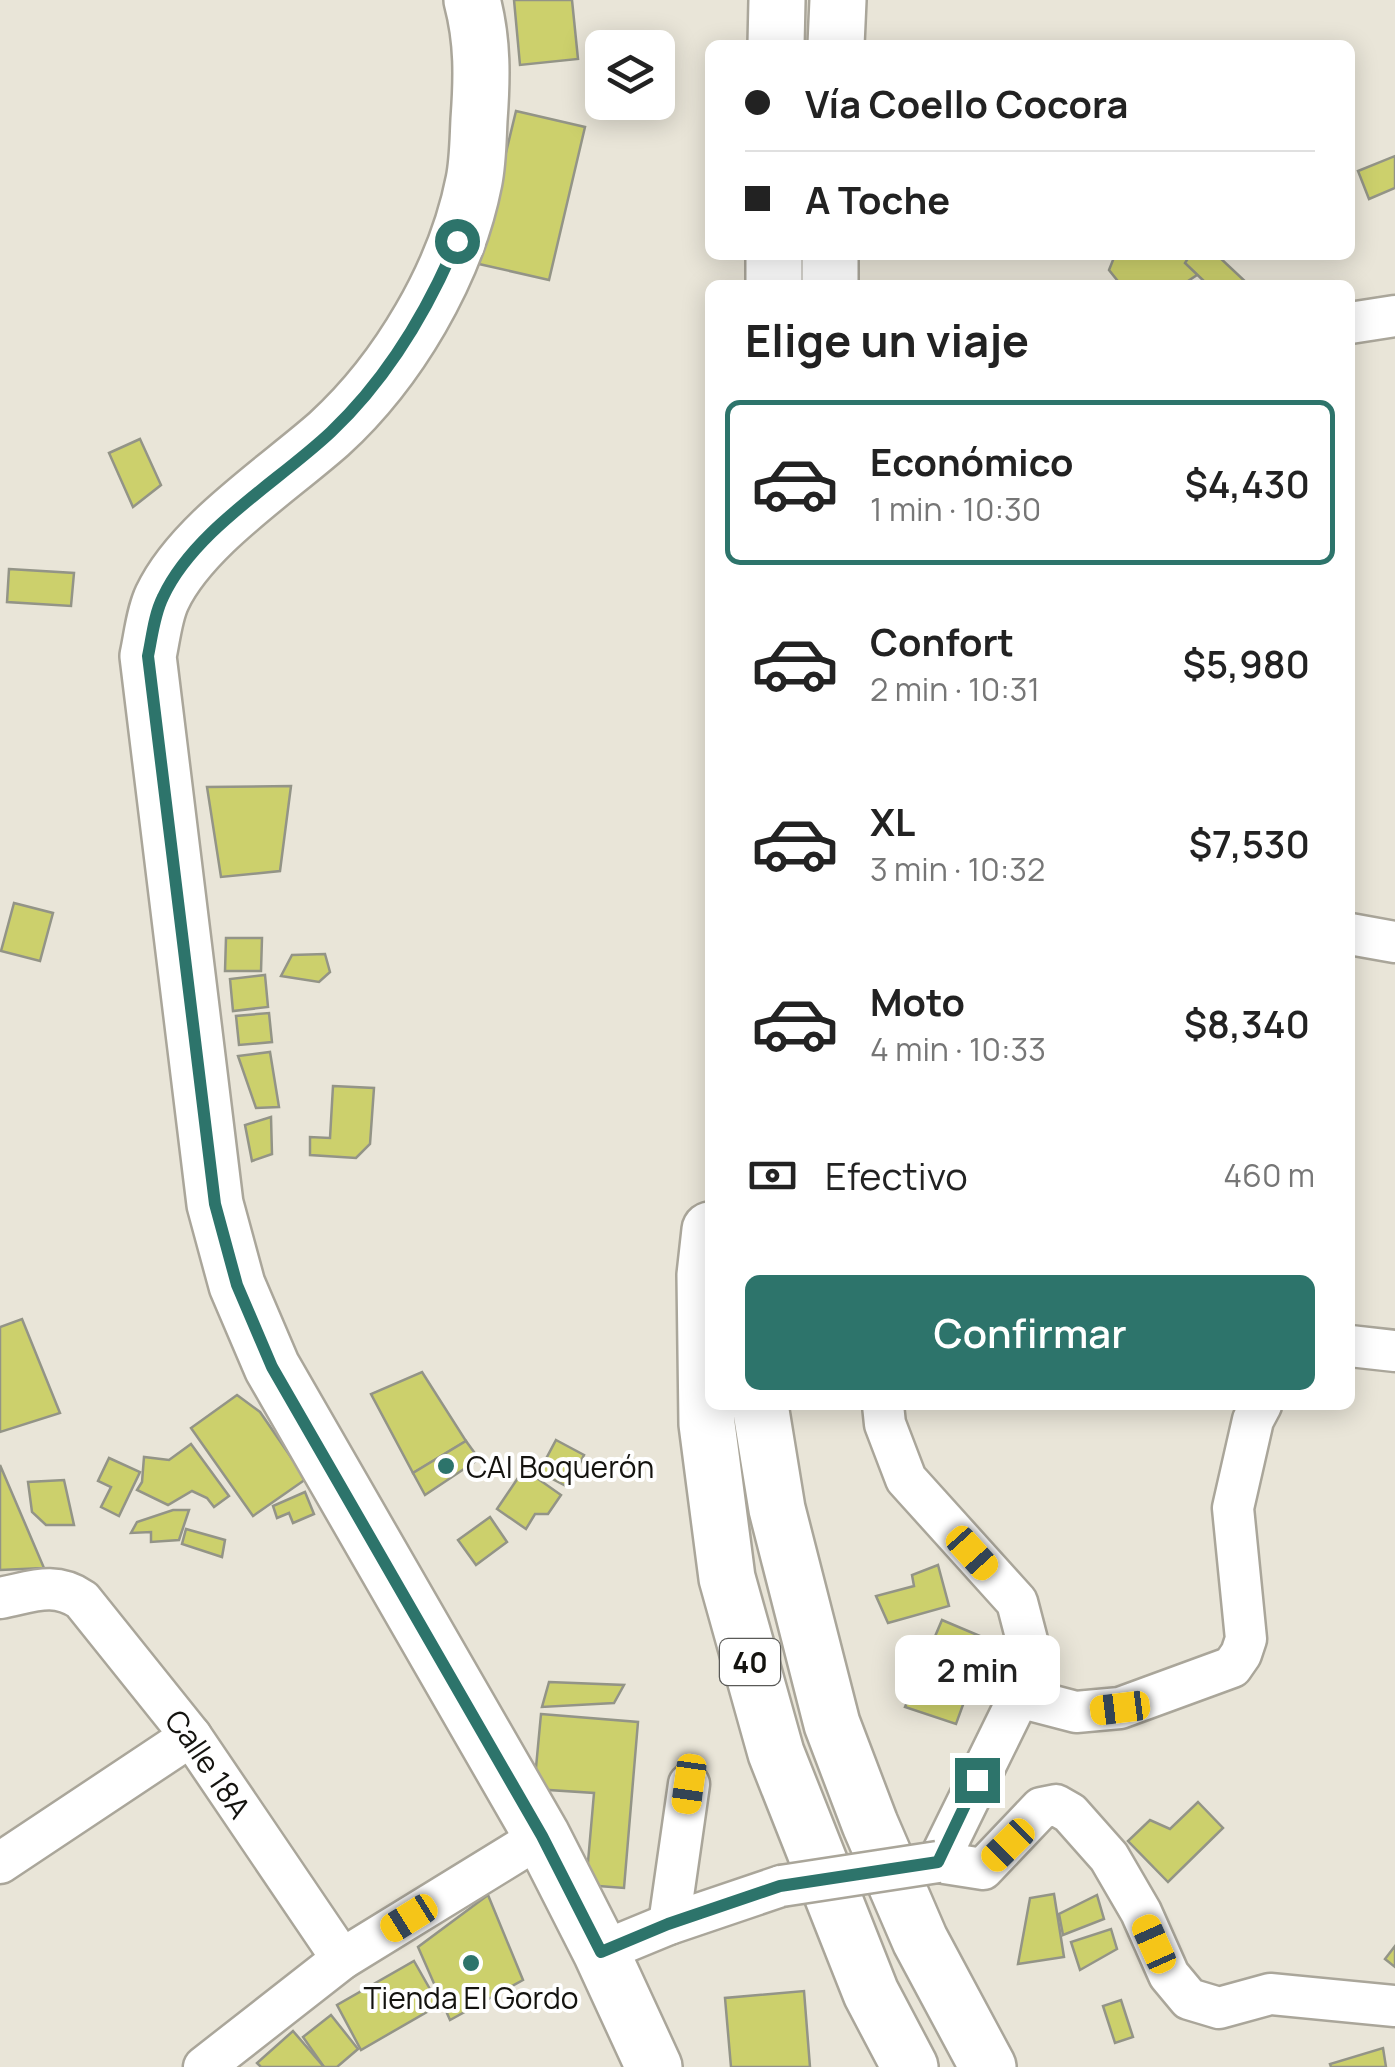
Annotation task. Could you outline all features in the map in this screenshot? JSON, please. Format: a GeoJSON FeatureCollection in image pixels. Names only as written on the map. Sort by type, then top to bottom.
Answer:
{"type":"FeatureCollection","features":[{"type":"Feature","properties":{"kind":"main road"},"geometry":{"type":"LineString","coordinates":[[472,0],[483,71],[474,180],[457,241],[437,288],[384,375],[332,431],[182,563],[161,600],[148,656],[215,1204],[237,1285],[272,1367],[542,1836],[654,2067]]}},
{"type":"Feature","properties":{"kind":"main road"},"geometry":{"type":"LineString","coordinates":[[776,40],[777,0]]}},
{"type":"Feature","properties":{"kind":"main road"},"geometry":{"type":"LineString","coordinates":[[836,40],[838,0]]}},
{"type":"Feature","properties":{"kind":"main road","name":"40"},"geometry":{"type":"LineString","coordinates":[[707,1410],[727,1578],[776,1753],[871,1993],[910,2067]]}},
{"type":"Feature","properties":{"kind":"main road","name":"40"},"geometry":{"type":"LineString","coordinates":[[761,1410],[777,1509],[832,1724],[920,1940],[988,2067]]}},
{"type":"Feature","properties":{"kind":"street"},"geometry":{"type":"LineString","coordinates":[[1355,322],[1395,316]]}},
{"type":"Feature","properties":{"kind":"street"},"geometry":{"type":"LineString","coordinates":[[1355,935],[1395,942]]}},
{"type":"Feature","properties":{"kind":"street"},"geometry":{"type":"LineString","coordinates":[[1355,1347],[1395,1352]]}},
{"type":"Feature","properties":{"kind":"street"},"geometry":{"type":"LineString","coordinates":[[884,1410],[906,1480],[1016,1602],[1029,1648],[1028,1677],[938,1862]]}},
{"type":"Feature","properties":{"kind":"street"},"geometry":{"type":"LineString","coordinates":[[1019,1697],[1076,1712],[1120,1708],[1232,1667],[1246,1639],[1234,1508],[1258,1410]]}},
{"type":"Feature","properties":{"kind":"street","name":"Calle 18A"},"geometry":{"type":"LineString","coordinates":[[0,1598],[54,1588],[69,1591],[82,1600],[191,1736],[342,1960]]}},
{"type":"Feature","properties":{"kind":"street"},"geometry":{"type":"LineString","coordinates":[[0,1863],[191,1736]]}},
{"type":"Feature","properties":{"kind":"street"},"geometry":{"type":"LineString","coordinates":[[668,1924],[689,1784]]}},
{"type":"Feature","properties":{"kind":"street"},"geometry":{"type":"LineString","coordinates":[[601,1952],[668,1924],[780,1886],[938,1862],[984,1869],[1041,1808],[1056,1805],[1070,1814],[1109,1857],[1141,1912],[1168,1975],[1189,1999],[1220,2008],[1270,1994],[1395,2006]]}},
{"type":"Feature","properties":{"kind":"street"},"geometry":{"type":"LineString","coordinates":[[204,2067],[342,1960],[542,1836]]}},
{"type":"Feature","properties":{"kind":"building"},"geometry":{"type":"Polygon","coordinates":[[[514,0],[572,0],[578,59],[520,65],[514,0]]]}},
{"type":"Feature","properties":{"kind":"building"},"geometry":{"type":"Polygon","coordinates":[[[516,111],[585,127],[549,280],[479,264],[516,111]]]}},
{"type":"Feature","properties":{"kind":"building"},"geometry":{"type":"Polygon","coordinates":[[[1395,156],[1395,188],[1369,199],[1358,171],[1395,156]]]}},
{"type":"Feature","properties":{"kind":"building"},"geometry":{"type":"Polygon","coordinates":[[[1113,260],[1220,260],[1190,280],[1117,280],[1109,270],[1113,260]]]}},
{"type":"Feature","properties":{"kind":"building"},"geometry":{"type":"Polygon","coordinates":[[[1222,260],[1244,280],[1203,280],[1185,263],[1222,260]]]}},
{"type":"Feature","properties":{"kind":"building"},"geometry":{"type":"Polygon","coordinates":[[[140,439],[161,485],[133,507],[109,453],[140,439]]]}},
{"type":"Feature","properties":{"kind":"building"},"geometry":{"type":"Polygon","coordinates":[[[9,569],[74,573],[71,606],[7,602],[9,569]]]}},
{"type":"Feature","properties":{"kind":"building"},"geometry":{"type":"Polygon","coordinates":[[[291,786],[280,871],[221,877],[207,787],[291,786]]]}},
{"type":"Feature","properties":{"kind":"building"},"geometry":{"type":"Polygon","coordinates":[[[14,903],[53,913],[40,961],[1,951],[14,903]]]}},
{"type":"Feature","properties":{"kind":"building"},"geometry":{"type":"Polygon","coordinates":[[[226,938],[262,938],[261,971],[225,971],[226,938]]]}},
{"type":"Feature","properties":{"kind":"building"},"geometry":{"type":"Polygon","coordinates":[[[325,954],[330,972],[319,982],[281,976],[292,955],[325,954]]]}},
{"type":"Feature","properties":{"kind":"building"},"geometry":{"type":"Polygon","coordinates":[[[265,975],[268,1007],[233,1011],[230,979],[265,975]]]}},
{"type":"Feature","properties":{"kind":"building"},"geometry":{"type":"Polygon","coordinates":[[[269,1013],[272,1042],[239,1045],[236,1016],[269,1013]]]}},
{"type":"Feature","properties":{"kind":"building"},"geometry":{"type":"Polygon","coordinates":[[[270,1052],[279,1107],[256,1108],[238,1056],[270,1052]]]}},
{"type":"Feature","properties":{"kind":"building"},"geometry":{"type":"Polygon","coordinates":[[[333,1086],[374,1088],[370,1144],[356,1158],[310,1155],[310,1137],[330,1138],[333,1086]]]}},
{"type":"Feature","properties":{"kind":"building"},"geometry":{"type":"Polygon","coordinates":[[[271,1117],[272,1154],[252,1161],[245,1125],[271,1117]]]}},
{"type":"Feature","properties":{"kind":"building"},"geometry":{"type":"Polygon","coordinates":[[[22,1319],[60,1413],[0,1432],[0,1327],[22,1319]]]}},
{"type":"Feature","properties":{"kind":"building"},"geometry":{"type":"Polygon","coordinates":[[[422,1372],[466,1441],[413,1473],[371,1394],[422,1372]]]}},
{"type":"Feature","properties":{"kind":"building"},"geometry":{"type":"Polygon","coordinates":[[[237,1395],[260,1412],[306,1479],[253,1516],[191,1428],[237,1395]]]}},
{"type":"Feature","properties":{"kind":"building"},"geometry":{"type":"Polygon","coordinates":[[[556,1440],[584,1455],[568,1487],[539,1472],[556,1440]]]}},
{"type":"Feature","properties":{"kind":"building","name":"CAI Boquerón"},"geometry":{"type":"Polygon","coordinates":[[[466,1441],[479,1459],[425,1495],[413,1473],[466,1441]]]}},
{"type":"Feature","properties":{"kind":"building"},"geometry":{"type":"Polygon","coordinates":[[[191,1444],[229,1496],[214,1507],[207,1498],[192,1491],[168,1505],[137,1490],[142,1482],[144,1457],[169,1460],[191,1444]]]}},
{"type":"Feature","properties":{"kind":"building"},"geometry":{"type":"Polygon","coordinates":[[[109,1458],[140,1472],[119,1516],[101,1507],[111,1487],[98,1481],[109,1458]]]}},
{"type":"Feature","properties":{"kind":"building"},"geometry":{"type":"Polygon","coordinates":[[[0,1465],[44,1568],[0,1570],[0,1465]]]}},
{"type":"Feature","properties":{"kind":"building"},"geometry":{"type":"Polygon","coordinates":[[[524,1469],[561,1495],[548,1514],[535,1514],[526,1529],[497,1509],[524,1469]]]}},
{"type":"Feature","properties":{"kind":"building"},"geometry":{"type":"Polygon","coordinates":[[[64,1480],[74,1525],[46,1525],[32,1512],[28,1482],[64,1480]]]}},
{"type":"Feature","properties":{"kind":"building"},"geometry":{"type":"Polygon","coordinates":[[[305,1492],[314,1514],[293,1523],[289,1513],[277,1518],[273,1506],[305,1492]]]}},
{"type":"Feature","properties":{"kind":"building"},"geometry":{"type":"Polygon","coordinates":[[[173,1510],[189,1510],[179,1540],[151,1542],[151,1532],[131,1533],[137,1522],[173,1510]]]}},
{"type":"Feature","properties":{"kind":"building"},"geometry":{"type":"Polygon","coordinates":[[[490,1517],[507,1542],[476,1565],[458,1540],[490,1517]]]}},
{"type":"Feature","properties":{"kind":"building"},"geometry":{"type":"Polygon","coordinates":[[[186,1529],[225,1540],[222,1557],[182,1544],[186,1529]]]}},
{"type":"Feature","properties":{"kind":"building"},"geometry":{"type":"Polygon","coordinates":[[[938,1565],[949,1606],[888,1623],[876,1596],[914,1586],[912,1575],[938,1565]]]}},
{"type":"Feature","properties":{"kind":"building"},"geometry":{"type":"Polygon","coordinates":[[[942,1620],[987,1639],[956,1724],[905,1707],[942,1620]]]}},
{"type":"Feature","properties":{"kind":"building"},"geometry":{"type":"Polygon","coordinates":[[[549,1682],[624,1685],[614,1703],[542,1707],[549,1682]]]}},
{"type":"Feature","properties":{"kind":"building"},"geometry":{"type":"Polygon","coordinates":[[[541,1714],[638,1722],[624,1888],[586,1885],[594,1793],[534,1789],[541,1714]]]}},
{"type":"Feature","properties":{"kind":"building"},"geometry":{"type":"Polygon","coordinates":[[[1198,1802],[1223,1828],[1168,1882],[1128,1841],[1150,1820],[1170,1829],[1198,1802]]]}},
{"type":"Feature","properties":{"kind":"building"},"geometry":{"type":"Polygon","coordinates":[[[1054,1894],[1064,1957],[1018,1964],[1030,1898],[1054,1894]]]}},
{"type":"Feature","properties":{"kind":"building","name":"Tienda El Gordo"},"geometry":{"type":"Polygon","coordinates":[[[488,1895],[523,1980],[450,2020],[418,1947],[488,1895]]]}},
{"type":"Feature","properties":{"kind":"building"},"geometry":{"type":"Polygon","coordinates":[[[1097,1895],[1104,1919],[1063,1935],[1059,1914],[1097,1895]]]}},
{"type":"Feature","properties":{"kind":"building"},"geometry":{"type":"Polygon","coordinates":[[[1111,1929],[1117,1949],[1080,1970],[1071,1942],[1111,1929]]]}},
{"type":"Feature","properties":{"kind":"building"},"geometry":{"type":"Polygon","coordinates":[[[1395,1946],[1395,1967],[1385,1959],[1395,1946]]]}},
{"type":"Feature","properties":{"kind":"building"},"geometry":{"type":"Polygon","coordinates":[[[414,1961],[439,2005],[361,2050],[337,2005],[414,1961]]]}},
{"type":"Feature","properties":{"kind":"building"},"geometry":{"type":"Polygon","coordinates":[[[804,1991],[810,2067],[731,2067],[725,1998],[804,1991]]]}},
{"type":"Feature","properties":{"kind":"building"},"geometry":{"type":"Polygon","coordinates":[[[1121,2000],[1133,2037],[1115,2043],[1103,2006],[1121,2000]]]}},
{"type":"Feature","properties":{"kind":"building"},"geometry":{"type":"Polygon","coordinates":[[[331,2015],[358,2049],[337,2067],[324,2067],[303,2037],[331,2015]]]}},
{"type":"Feature","properties":{"kind":"building"},"geometry":{"type":"Polygon","coordinates":[[[293,2031],[324,2067],[261,2067],[257,2063],[293,2031]]]}},
{"type":"Feature","properties":{"kind":"building"},"geometry":{"type":"Polygon","coordinates":[[[1383,2048],[1386,2067],[1330,2064],[1383,2048]]]}},
{"type":"Feature","properties":{"kind":"place","name":"CAI Boquerón"},"geometry":{"type":"Point","coordinates":[446,1466]}},
{"type":"Feature","properties":{"kind":"place","name":"Tienda El Gordo"},"geometry":{"type":"Point","coordinates":[471,1963]}},
{"type":"Feature","properties":{"kind":"route"},"geometry":{"type":"LineString","coordinates":[[457,241],[423,314],[384,375],[332,431],[182,563],[161,600],[148,656],[215,1204],[237,1285],[272,1367],[542,1836],[601,1952],[668,1924],[780,1886],[938,1862],[977,1780]]}}]}
